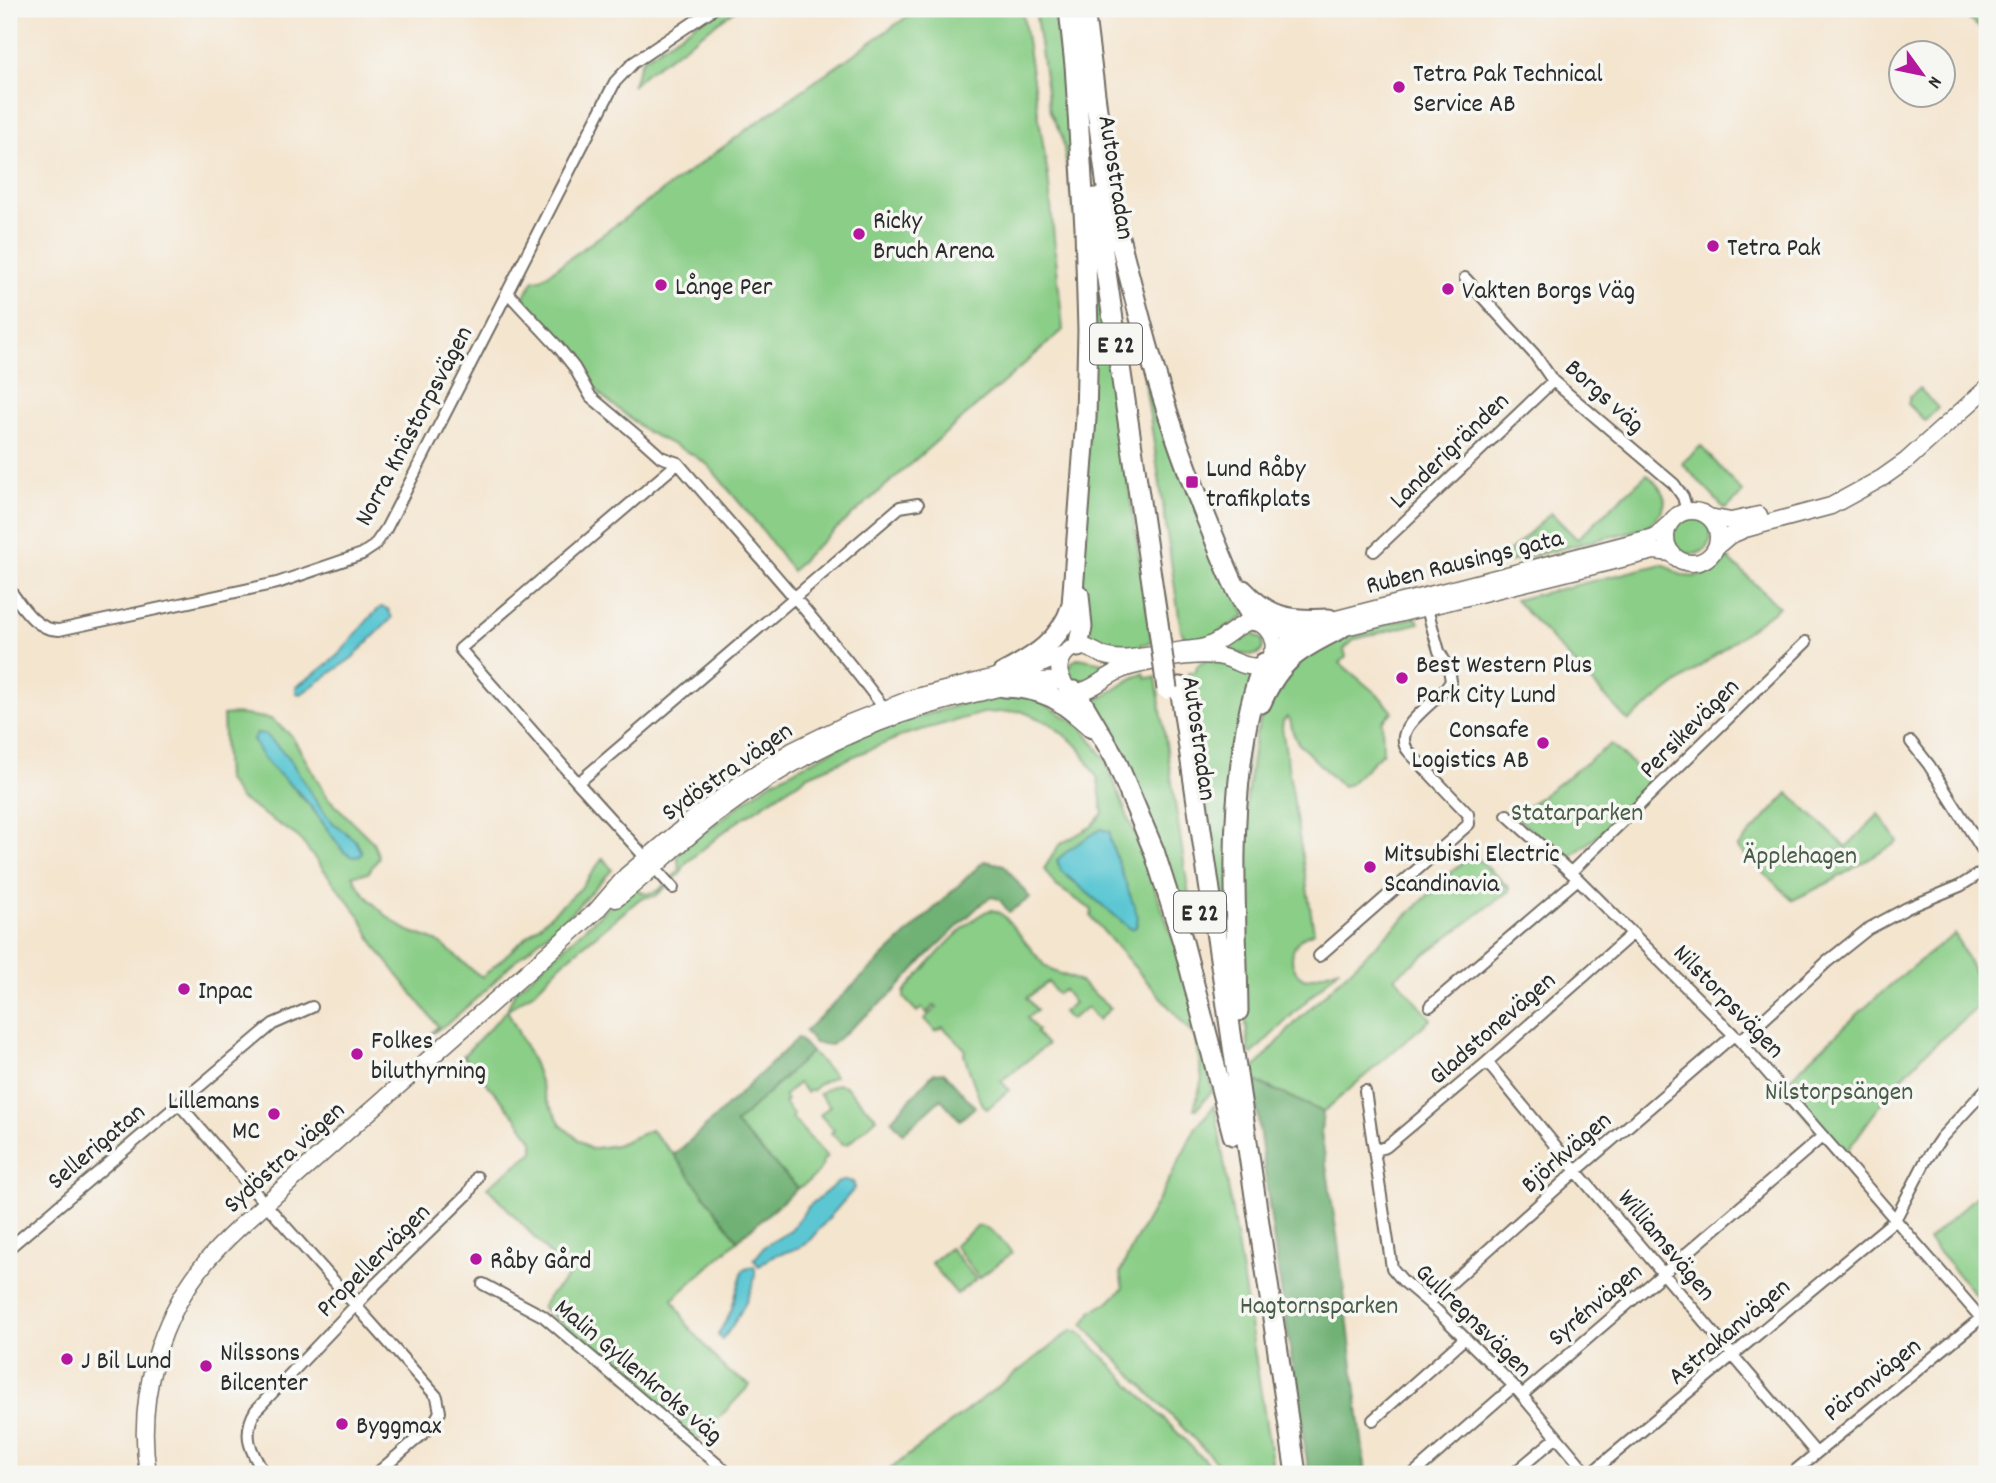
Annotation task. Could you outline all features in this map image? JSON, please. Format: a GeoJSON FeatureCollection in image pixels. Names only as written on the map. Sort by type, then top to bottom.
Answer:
{"type":"FeatureCollection","features":[{"type":"Feature","properties":{"kind":"highway","name":"Autostradan"},"geometry":{"type":"LineString","coordinates":[[1069,9],[1075,64],[1164,622]]}},
{"type":"Feature","properties":{"kind":"highway","name":"Autostradan"},"geometry":{"type":"LineString","coordinates":[[1084,9],[1233,1135],[1283,1474]]}},
{"type":"Feature","properties":{"kind":"highway"},"geometry":{"type":"LineString","coordinates":[[1003,681],[1048,646],[1060,631],[1072,605],[1086,418],[1088,330],[1088,278],[1075,64]]}},
{"type":"Feature","properties":{"kind":"highway"},"geometry":{"type":"LineString","coordinates":[[1108,198],[1148,347],[1192,482],[1243,603],[1261,625]]}},
{"type":"Feature","properties":{"kind":"highway"},"geometry":{"type":"LineString","coordinates":[[1072,650],[1082,627],[1076,570]]}},
{"type":"Feature","properties":{"kind":"highway"},"geometry":{"type":"LineString","coordinates":[[1229,573],[1250,597],[1271,613],[1297,620],[1335,624]]}},
{"type":"Feature","properties":{"kind":"highway"},"geometry":{"type":"LineString","coordinates":[[1242,753],[1259,705],[1278,671],[1290,658],[1335,624]]}},
{"type":"Feature","properties":{"kind":"highway"},"geometry":{"type":"LineString","coordinates":[[1240,1092],[1234,839],[1242,753],[1253,696],[1268,658]]}},
{"type":"Feature","properties":{"kind":"highway"},"geometry":{"type":"LineString","coordinates":[[1003,681],[1048,695],[1069,708],[1106,740]]}},
{"type":"Feature","properties":{"kind":"highway"},"geometry":{"type":"LineString","coordinates":[[1068,687],[1106,740],[1149,839],[1173,909],[1233,1135]]}},
{"type":"Feature","properties":{"kind":"highway","name":"Autostradan"},"geometry":{"type":"LineString","coordinates":[[1173,688],[1240,1092],[1296,1474]]}},
{"type":"Feature","properties":{"kind":"main road","name":"Ruben Rausings gata"},"geometry":{"type":"LineString","coordinates":[[1424,601],[1654,551],[1672,553],[1687,562],[1704,560],[1729,536],[1745,529],[1831,506],[1882,478],[1906,461],[1987,388]]}},
{"type":"Feature","properties":{"kind":"main road","name":"Ruben Rausings gata"},"geometry":{"type":"LineString","coordinates":[[1261,625],[1293,630],[1335,624],[1424,601],[1657,536],[1674,518],[1687,511],[1731,521],[1850,494]]}},
{"type":"Feature","properties":{"kind":"main road"},"geometry":{"type":"LineString","coordinates":[[1709,517],[1718,534],[1716,547]]}},
{"type":"Feature","properties":{"kind":"main road"},"geometry":{"type":"LineString","coordinates":[[1669,524],[1666,539],[1672,553]]}},
{"type":"Feature","properties":{"kind":"main road"},"geometry":{"type":"LineString","coordinates":[[1243,624],[1261,625],[1273,640],[1268,658],[1251,666],[1213,655],[1152,662],[1120,670],[1086,691],[1068,687],[1059,667],[1062,659],[1072,650],[1088,649],[1108,657],[1129,658],[1209,646],[1243,624]]}},
{"type":"Feature","properties":{"kind":"main road","name":"Ruben Rausings gata"},"geometry":{"type":"LineString","coordinates":[[1268,658],[1297,639],[1335,624]]}},
{"type":"Feature","properties":{"kind":"main road","name":"Sydöstra vägen"},"geometry":{"type":"LineString","coordinates":[[148,1474],[145,1435],[148,1390],[158,1352],[168,1324],[189,1285],[208,1259],[266,1203],[596,911],[627,875],[650,864],[741,797],[823,747],[880,722],[1003,681],[1072,650]]}},
{"type":"Feature","properties":{"kind":"main road","name":"Sydöstra vägen"},"geometry":{"type":"LineString","coordinates":[[650,864],[724,794],[818,737],[884,708],[913,698],[1003,681],[1038,680],[1068,687]]}},
{"type":"Feature","properties":{"kind":"street","name":"Norra Knästorpsvägen"},"geometry":{"type":"LineString","coordinates":[[9,589],[37,624],[50,630],[58,630],[276,583],[369,551],[386,529],[615,82],[633,62],[713,9]]}},
{"type":"Feature","properties":{"kind":"street","name":"Borgs väg"},"geometry":{"type":"LineString","coordinates":[[1465,278],[1535,355],[1553,381],[1674,484],[1683,497],[1687,511]]}},
{"type":"Feature","properties":{"kind":"street"},"geometry":{"type":"LineString","coordinates":[[507,292],[574,367],[591,397],[661,457],[678,463],[841,653],[884,708]]}},
{"type":"Feature","properties":{"kind":"street","name":"Landerigränden"},"geometry":{"type":"LineString","coordinates":[[1374,551],[1553,381]]}},
{"type":"Feature","properties":{"kind":"street"},"geometry":{"type":"LineString","coordinates":[[673,888],[460,649],[678,463]]}},
{"type":"Feature","properties":{"kind":"street"},"geometry":{"type":"LineString","coordinates":[[578,783],[900,507],[918,504]]}},
{"type":"Feature","properties":{"kind":"street"},"geometry":{"type":"LineString","coordinates":[[1319,956],[1469,824],[1468,814],[1405,748],[1403,742],[1407,727],[1444,692],[1451,681],[1424,601]]}},
{"type":"Feature","properties":{"kind":"street","name":"Persikevägen"},"geometry":{"type":"LineString","coordinates":[[1430,1006],[1575,875],[1806,642]]}},
{"type":"Feature","properties":{"kind":"street"},"geometry":{"type":"LineString","coordinates":[[1911,742],[1987,857]]}},
{"type":"Feature","properties":{"kind":"street","name":"Nilstorpsvägen"},"geometry":{"type":"LineString","coordinates":[[1507,815],[1575,875],[1737,1038],[1984,1322]]}},
{"type":"Feature","properties":{"kind":"street","name":"Björkvägen"},"geometry":{"type":"LineString","coordinates":[[1429,1303],[1576,1171],[1868,929],[1907,908],[1960,886],[1987,869]]}},
{"type":"Feature","properties":{"kind":"street","name":"Gladstonevägen"},"geometry":{"type":"LineString","coordinates":[[1375,1150],[1386,1147],[1488,1062],[1633,933]]}},
{"type":"Feature","properties":{"kind":"street","name":"Sellerigatan"},"geometry":{"type":"LineString","coordinates":[[9,1248],[273,1024],[312,1007]]}},
{"type":"Feature","properties":{"kind":"street","name":"Williamsvägen"},"geometry":{"type":"LineString","coordinates":[[1488,1062],[1576,1171],[1816,1453]]}},
{"type":"Feature","properties":{"kind":"street"},"geometry":{"type":"LineString","coordinates":[[1895,1220],[1926,1160],[1941,1138],[1987,1088]]}},
{"type":"Feature","properties":{"kind":"street","name":"Gullregnsvägen"},"geometry":{"type":"LineString","coordinates":[[1365,1091],[1392,1268],[1514,1386],[1589,1474]]}},
{"type":"Feature","properties":{"kind":"street","name":"Sellerigatan"},"geometry":{"type":"LineString","coordinates":[[179,1104],[433,1390],[439,1403],[437,1421],[428,1432],[376,1474]]}},
{"type":"Feature","properties":{"kind":"street","name":"Syrénvägen"},"geometry":{"type":"LineString","coordinates":[[1522,1395],[1823,1136]]}},
{"type":"Feature","properties":{"kind":"street","name":"Propellervägen"},"geometry":{"type":"LineString","coordinates":[[265,1474],[249,1446],[248,1428],[252,1417],[263,1402],[468,1194],[477,1177]]}},
{"type":"Feature","properties":{"kind":"street","name":"Astrakanvägen"},"geometry":{"type":"LineString","coordinates":[[1589,1474],[1895,1220]]}},
{"type":"Feature","properties":{"kind":"street","name":"Malin Gyllenkroks väg"},"geometry":{"type":"LineString","coordinates":[[483,1284],[543,1316],[729,1474]]}},
{"type":"Feature","properties":{"kind":"street","name":"Päronvägen"},"geometry":{"type":"LineString","coordinates":[[1791,1474],[1984,1322]]}},
{"type":"Feature","properties":{"kind":"street"},"geometry":{"type":"LineString","coordinates":[[1373,1420],[1465,1338]]}},
{"type":"Feature","properties":{"kind":"street"},"geometry":{"type":"LineString","coordinates":[[1413,1474],[1514,1386]]}},
{"type":"Feature","properties":{"kind":"street"},"geometry":{"type":"LineString","coordinates":[[1513,1474],[1557,1437]]}},
{"type":"Feature","properties":{"kind":"green space"},"geometry":{"type":"Polygon","coordinates":[[[718,9],[737,9],[632,86],[642,60],[718,9]]]}},
{"type":"Feature","properties":{"kind":"green space"},"geometry":{"type":"Polygon","coordinates":[[[918,9],[1022,9],[1048,176],[1063,330],[809,553],[792,571],[764,532],[708,465],[647,432],[602,396],[581,362],[523,298],[534,280],[541,279],[918,9]]]}},
{"type":"Feature","properties":{"kind":"green space"},"geometry":{"type":"Polygon","coordinates":[[[1035,9],[1054,9],[1081,233],[1074,212],[1062,136],[1050,112],[1035,9]]]}},
{"type":"Feature","properties":{"kind":"green space"},"geometry":{"type":"Polygon","coordinates":[[[1955,9],[1987,9],[1987,33],[1955,9]]]}},
{"type":"Feature","properties":{"kind":"green space"},"geometry":{"type":"Polygon","coordinates":[[[1094,266],[1152,642],[1141,645],[1141,648],[1125,649],[1119,654],[1085,642],[1082,590],[1094,266]]]}},
{"type":"Feature","properties":{"kind":"green space"},"geometry":{"type":"Polygon","coordinates":[[[1136,320],[1245,616],[1199,644],[1194,637],[1185,639],[1181,630],[1136,320]]]}},
{"type":"Feature","properties":{"kind":"green space"},"geometry":{"type":"Polygon","coordinates":[[[1919,388],[1938,408],[1925,421],[1908,404],[1910,397],[1919,388]]]}},
{"type":"Feature","properties":{"kind":"green space"},"geometry":{"type":"Polygon","coordinates":[[[1701,446],[1743,493],[1726,509],[1682,463],[1701,446]]]}},
{"type":"Feature","properties":{"kind":"green space"},"geometry":{"type":"Polygon","coordinates":[[[1647,474],[1664,495],[1665,501],[1660,514],[1645,528],[1495,565],[1551,513],[1577,539],[1647,474]]]}},
{"type":"Feature","properties":{"kind":"green space"},"geometry":{"type":"Polygon","coordinates":[[[1692,516],[1705,522],[1711,535],[1705,548],[1692,554],[1679,548],[1673,535],[1679,522],[1692,516]]]}},
{"type":"Feature","properties":{"kind":"green space"},"geometry":{"type":"Polygon","coordinates":[[[1727,557],[1779,607],[1628,721],[1515,600],[1662,564],[1682,575],[1701,575],[1712,570],[1727,557]]]}},
{"type":"Feature","properties":{"kind":"green space"},"geometry":{"type":"Polygon","coordinates":[[[1416,617],[1419,623],[1355,639],[1344,649],[1346,657],[1340,663],[1380,697],[1393,712],[1382,721],[1383,752],[1350,784],[1339,784],[1298,743],[1290,719],[1287,717],[1283,721],[1314,932],[1298,942],[1293,953],[1293,966],[1300,976],[1306,979],[1340,968],[1252,1054],[1249,1052],[1244,1002],[1239,856],[1255,737],[1266,703],[1290,665],[1344,635],[1416,617]]]}},
{"type":"Feature","properties":{"kind":"green space"},"geometry":{"type":"Polygon","coordinates":[[[1251,633],[1262,639],[1263,647],[1255,655],[1220,649],[1220,647],[1251,633]]]}},
{"type":"Feature","properties":{"kind":"green space"},"geometry":{"type":"Polygon","coordinates":[[[1079,658],[1113,667],[1088,679],[1078,680],[1073,678],[1069,670],[1072,662],[1079,658]]]}},
{"type":"Feature","properties":{"kind":"green space"},"geometry":{"type":"Polygon","coordinates":[[[1208,659],[1254,672],[1229,966],[1188,673],[1196,671],[1197,666],[1208,659]]]}},
{"type":"Feature","properties":{"kind":"green space"},"geometry":{"type":"Polygon","coordinates":[[[1144,673],[1146,678],[1156,677],[1201,975],[1090,703],[1144,673]]]}},
{"type":"Feature","properties":{"kind":"green space"},"geometry":{"type":"Polygon","coordinates":[[[1029,693],[1083,728],[1105,759],[1187,977],[1213,1092],[1194,1109],[1202,1079],[1195,1037],[1091,917],[1092,910],[1055,885],[1044,869],[1059,845],[1092,826],[1103,813],[1098,779],[1078,746],[1049,723],[1021,711],[983,713],[907,734],[809,775],[731,826],[686,863],[680,874],[656,896],[641,898],[561,964],[534,992],[507,1010],[515,991],[606,909],[634,888],[646,894],[658,891],[680,870],[677,856],[686,846],[769,783],[864,734],[993,694],[1029,693]]]}},
{"type":"Feature","properties":{"kind":"green space"},"geometry":{"type":"Polygon","coordinates":[[[237,714],[271,719],[291,735],[328,798],[373,842],[379,857],[368,873],[353,875],[362,890],[400,926],[438,942],[482,977],[580,889],[603,858],[612,870],[570,914],[453,1019],[430,1035],[438,1026],[377,949],[359,915],[298,837],[239,798],[226,779],[223,715],[237,714]],[[289,758],[289,783],[312,808],[344,852],[356,841],[333,823],[289,758]]]}},
{"type":"Feature","properties":{"kind":"green space","name":"Statarparken"},"geometry":{"type":"Polygon","coordinates":[[[1611,744],[1654,784],[1618,820],[1566,860],[1516,817],[1611,744]]]}},
{"type":"Feature","properties":{"kind":"green space","name":"Äpplehagen"},"geometry":{"type":"Polygon","coordinates":[[[1788,793],[1846,847],[1879,814],[1898,842],[1832,881],[1793,900],[1737,848],[1788,793]]]}},
{"type":"Feature","properties":{"kind":"green space"},"geometry":{"type":"Polygon","coordinates":[[[1472,853],[1509,891],[1395,977],[1431,1019],[1323,1112],[1253,1080],[1253,1070],[1297,1021],[1472,853]]]}},
{"type":"Feature","properties":{"kind":"green space"},"geometry":{"type":"Polygon","coordinates":[[[984,861],[1004,865],[1030,898],[1009,912],[999,899],[992,897],[983,902],[893,993],[831,1045],[814,1043],[805,1031],[984,861]]]}},
{"type":"Feature","properties":{"kind":"green space"},"geometry":{"type":"Polygon","coordinates":[[[992,910],[1005,917],[1044,965],[1079,981],[1111,1008],[1098,1020],[1087,1007],[1070,1020],[1063,1012],[1074,1003],[1064,990],[1057,994],[1048,982],[1027,998],[1037,1010],[1027,1018],[1047,1045],[1001,1081],[1009,1090],[987,1109],[980,1101],[964,1055],[965,1049],[943,1027],[935,1031],[924,1019],[937,1007],[934,1005],[927,1013],[922,1008],[917,1012],[904,998],[904,992],[959,932],[983,913],[992,910]]]}},
{"type":"Feature","properties":{"kind":"green space","name":"Nilstorpsängen"},"geometry":{"type":"Polygon","coordinates":[[[1955,934],[1987,999],[1922,1056],[1894,1086],[1842,1158],[1781,1087],[1887,988],[1955,934]]]}},
{"type":"Feature","properties":{"kind":"green space"},"geometry":{"type":"Polygon","coordinates":[[[507,1010],[534,1064],[546,1099],[562,1126],[590,1149],[616,1145],[651,1130],[674,1155],[738,1240],[673,1299],[688,1326],[726,1370],[750,1385],[697,1441],[542,1307],[568,1277],[487,1187],[533,1152],[533,1141],[516,1117],[463,1056],[507,1010]]]}},
{"type":"Feature","properties":{"kind":"green space"},"geometry":{"type":"Polygon","coordinates":[[[798,1038],[811,1052],[735,1124],[798,1188],[738,1240],[674,1155],[798,1038]]]}},
{"type":"Feature","properties":{"kind":"green space"},"geometry":{"type":"Polygon","coordinates":[[[811,1052],[835,1076],[807,1093],[798,1083],[784,1096],[787,1100],[784,1103],[794,1115],[792,1118],[827,1157],[822,1161],[823,1164],[816,1175],[798,1188],[735,1124],[811,1052]]]}},
{"type":"Feature","properties":{"kind":"green space"},"geometry":{"type":"Polygon","coordinates":[[[944,1072],[975,1107],[960,1120],[941,1099],[903,1133],[891,1120],[934,1073],[944,1072]]]}},
{"type":"Feature","properties":{"kind":"green space","name":"Hagtornsparken"},"geometry":{"type":"Polygon","coordinates":[[[1253,1080],[1323,1112],[1321,1132],[1338,1242],[1366,1474],[1309,1474],[1274,1243],[1253,1080]]]}},
{"type":"Feature","properties":{"kind":"green space"},"geometry":{"type":"Polygon","coordinates":[[[836,1084],[845,1086],[877,1118],[848,1144],[843,1144],[831,1133],[834,1130],[820,1115],[830,1106],[819,1094],[836,1084]]]}},
{"type":"Feature","properties":{"kind":"green space"},"geometry":{"type":"Polygon","coordinates":[[[1215,1105],[1274,1474],[1228,1474],[1083,1325],[1092,1311],[1109,1302],[1123,1288],[1120,1273],[1134,1243],[1196,1127],[1215,1105]]]}},
{"type":"Feature","properties":{"kind":"green space"},"geometry":{"type":"Polygon","coordinates":[[[1987,1186],[1987,1308],[1928,1240],[1987,1186]]]}},
{"type":"Feature","properties":{"kind":"green space"},"geometry":{"type":"Polygon","coordinates":[[[978,1226],[992,1232],[1012,1253],[979,1278],[954,1245],[978,1226]]]}},
{"type":"Feature","properties":{"kind":"green space"},"geometry":{"type":"Polygon","coordinates":[[[950,1248],[976,1279],[957,1294],[931,1263],[950,1248]]]}},
{"type":"Feature","properties":{"kind":"green space"},"geometry":{"type":"Polygon","coordinates":[[[1072,1330],[1080,1333],[1218,1474],[884,1474],[1072,1330]]]}},
{"type":"Feature","properties":{"kind":"water"},"geometry":{"type":"Polygon","coordinates":[[[381,607],[388,609],[392,618],[352,658],[301,694],[296,693],[296,687],[335,658],[381,607]]]}},
{"type":"Feature","properties":{"kind":"water"},"geometry":{"type":"Polygon","coordinates":[[[257,733],[265,734],[289,758],[321,809],[333,823],[356,841],[362,852],[360,856],[353,857],[344,852],[306,801],[267,763],[253,739],[257,733]]]}},
{"type":"Feature","properties":{"kind":"water"},"geometry":{"type":"Polygon","coordinates":[[[1101,829],[1110,832],[1110,840],[1138,917],[1136,927],[1131,929],[1061,871],[1057,860],[1101,829]]]}},
{"type":"Feature","properties":{"kind":"water"},"geometry":{"type":"Polygon","coordinates":[[[845,1180],[853,1182],[855,1188],[808,1242],[771,1257],[759,1266],[754,1260],[765,1246],[790,1231],[808,1207],[837,1183],[845,1180]]]}},
{"type":"Feature","properties":{"kind":"water"},"geometry":{"type":"Polygon","coordinates":[[[754,1266],[754,1282],[750,1293],[722,1340],[718,1335],[731,1311],[743,1270],[754,1266]]]}},
{"type":"Feature","properties":{"kind":"place","name":"Tetra Pak Technical Service AB"},"geometry":{"type":"Point","coordinates":[1399,87]}},
{"type":"Feature","properties":{"kind":"place","name":"Ricky Bruch Arena"},"geometry":{"type":"Point","coordinates":[859,234]}},
{"type":"Feature","properties":{"kind":"place","name":"Tetra Pak"},"geometry":{"type":"Point","coordinates":[1713,246]}},
{"type":"Feature","properties":{"kind":"place","name":"Långe Per"},"geometry":{"type":"Point","coordinates":[661,285]}},
{"type":"Feature","properties":{"kind":"place","name":"Vakten Borgs Väg"},"geometry":{"type":"Point","coordinates":[1448,289]}},
{"type":"Feature","properties":{"kind":"place","name":"Lund Råby trafikplats"},"geometry":{"type":"Point","coordinates":[1192,482]}},
{"type":"Feature","properties":{"kind":"place","name":"Best Western Plus Park City Lund"},"geometry":{"type":"Point","coordinates":[1402,678]}},
{"type":"Feature","properties":{"kind":"place","name":"Consafe Logistics AB"},"geometry":{"type":"Point","coordinates":[1543,743]}},
{"type":"Feature","properties":{"kind":"place","name":"Mitsubishi Electric Scandinavia"},"geometry":{"type":"Point","coordinates":[1370,867]}},
{"type":"Feature","properties":{"kind":"place","name":"Inpac"},"geometry":{"type":"Point","coordinates":[184,989]}},
{"type":"Feature","properties":{"kind":"place","name":"Folkes biluthyrning"},"geometry":{"type":"Point","coordinates":[357,1054]}},
{"type":"Feature","properties":{"kind":"place","name":"Lillemans MC"},"geometry":{"type":"Point","coordinates":[274,1114]}},
{"type":"Feature","properties":{"kind":"place","name":"Råby Gård"},"geometry":{"type":"Point","coordinates":[476,1259]}},
{"type":"Feature","properties":{"kind":"place","name":"J Bil Lund"},"geometry":{"type":"Point","coordinates":[67,1359]}},
{"type":"Feature","properties":{"kind":"place","name":"Nilssons Bilcenter"},"geometry":{"type":"Point","coordinates":[206,1366]}},
{"type":"Feature","properties":{"kind":"place","name":"Byggmax"},"geometry":{"type":"Point","coordinates":[342,1424]}}]}
